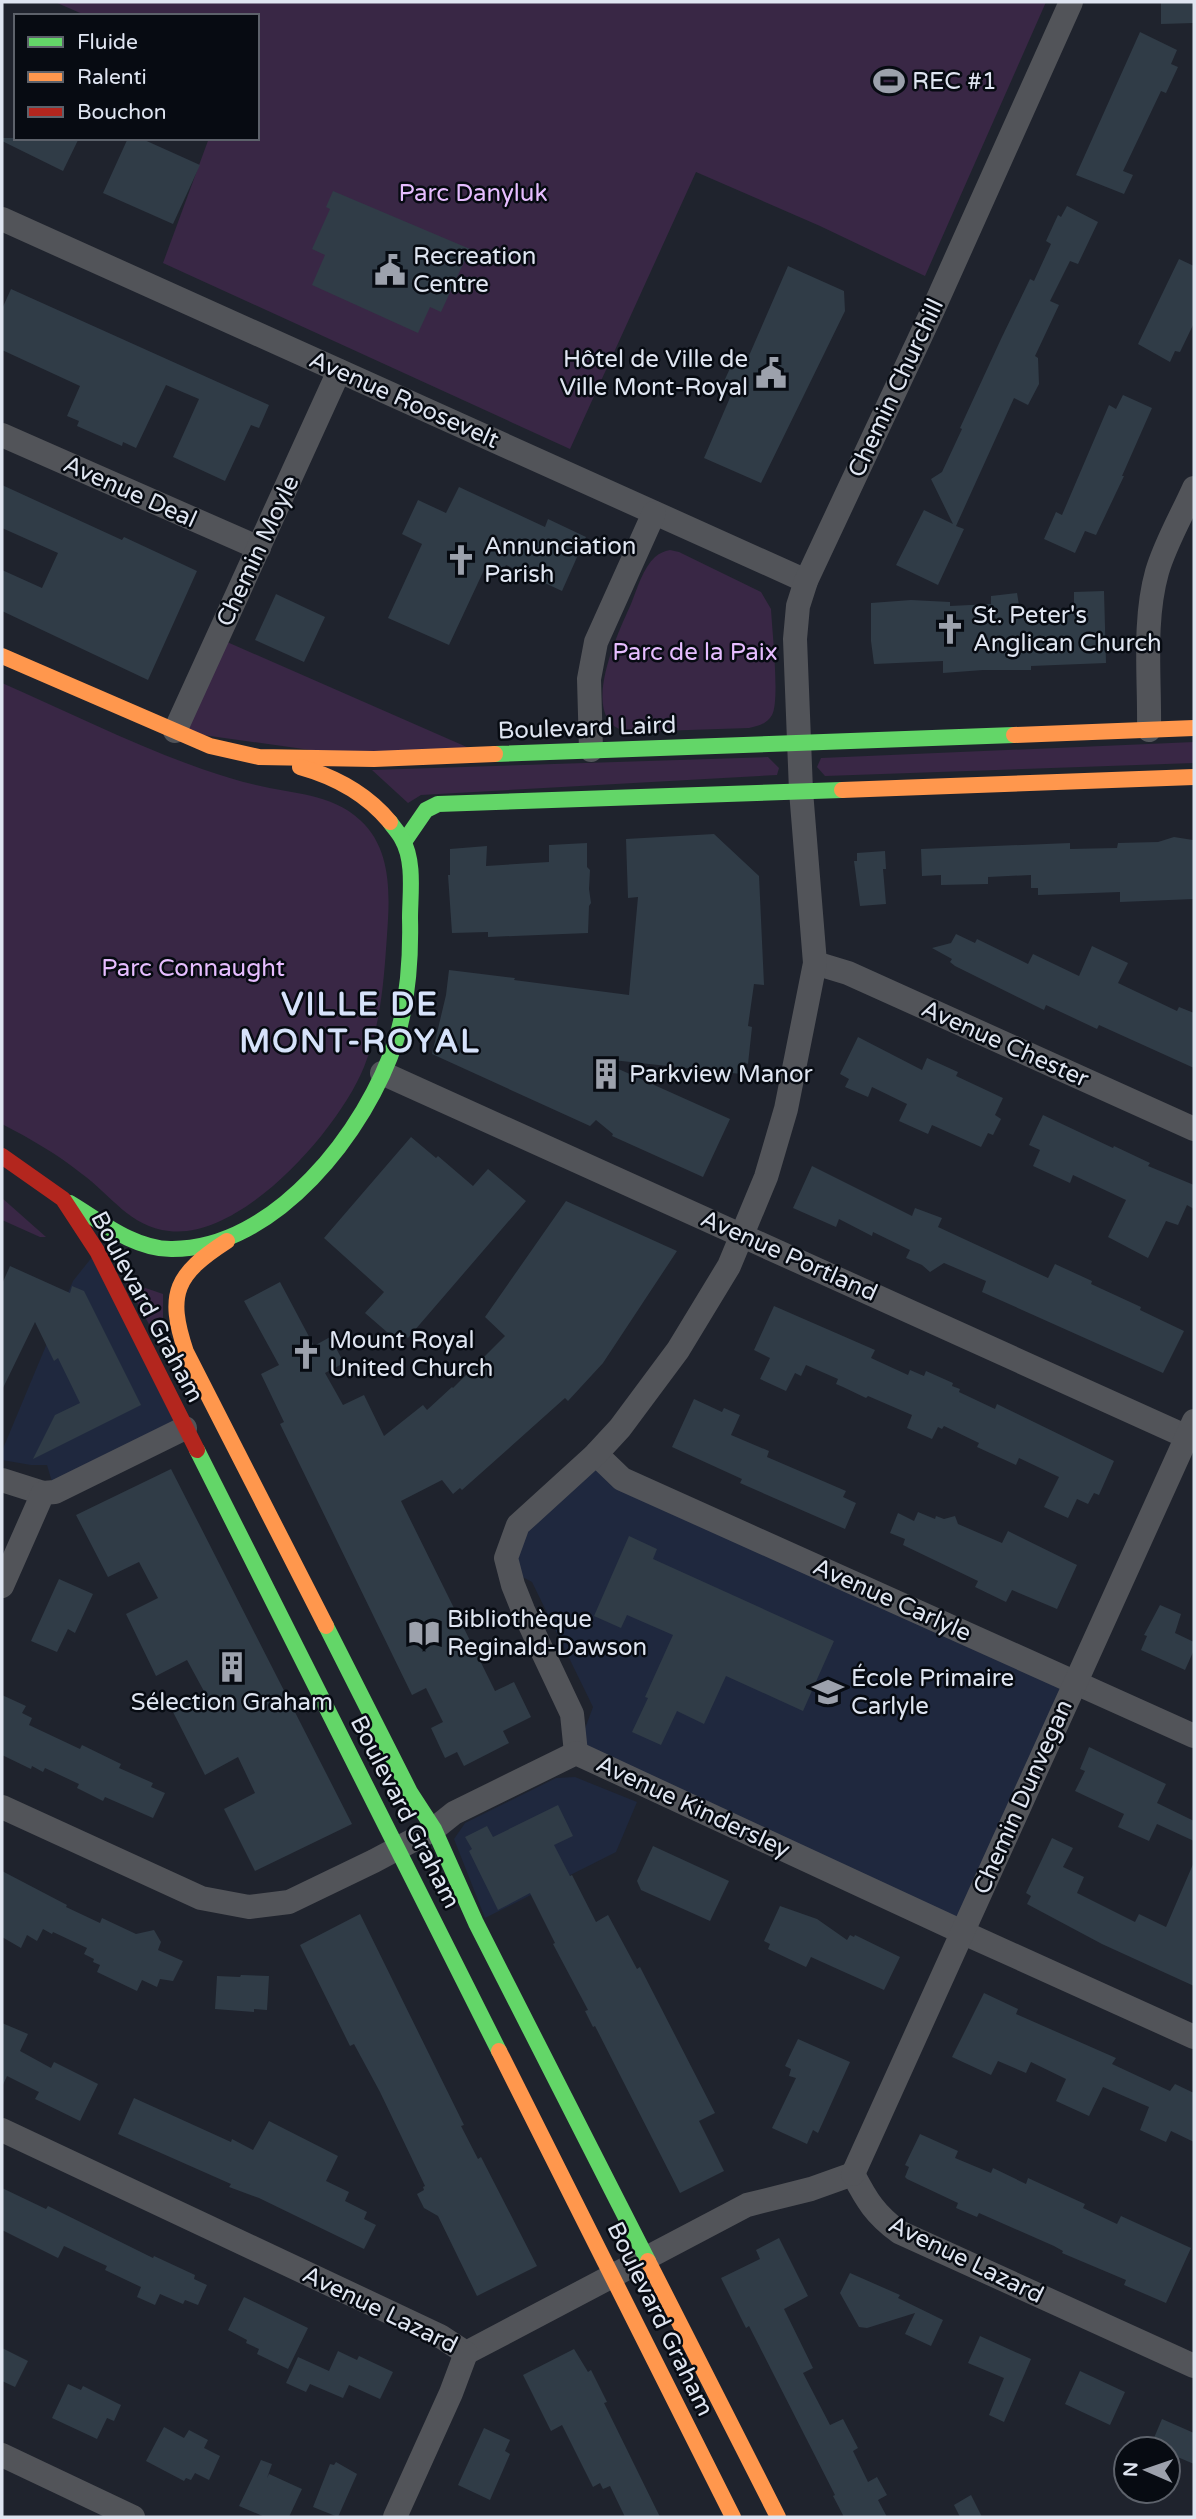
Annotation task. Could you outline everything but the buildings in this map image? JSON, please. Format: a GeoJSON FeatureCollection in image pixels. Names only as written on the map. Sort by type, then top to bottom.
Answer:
{"type":"FeatureCollection","features":[{"type":"Feature","properties":{"kind":"street","name":"Chemin Churchill"},"geometry":{"type":"LineString","coordinates":[[576,1753],[572,1714],[523,1609],[506,1558],[518,1525],[596,1454],[620,1428],[678,1350],[729,1266],[766,1177],[786,1109],[815,963],[802,791],[796,621],[806,581],[926,324],[1071,2]]}},
{"type":"Feature","properties":{"kind":"street","name":"Avenue Roosevelt"},"geometry":{"type":"LineString","coordinates":[[2,219],[806,581]]}},
{"type":"Feature","properties":{"kind":"street","name":"Chemin Moyle"},"geometry":{"type":"LineString","coordinates":[[175,731],[340,371]]}},
{"type":"Feature","properties":{"kind":"street","name":"Avenue Deal"},"geometry":{"type":"LineString","coordinates":[[2,435],[259,548]]}},
{"type":"Feature","properties":{"kind":"street"},"geometry":{"type":"LineString","coordinates":[[1149,730],[1150,610],[1153,589],[1158,569],[1194,488]]}},
{"type":"Feature","properties":{"kind":"street"},"geometry":{"type":"LineString","coordinates":[[591,750],[589,679],[596,642],[654,513]]}},
{"type":"Feature","properties":{"kind":"street","name":"Boulevard Laird"},"geometry":{"type":"LineString","coordinates":[[2,656],[210,746],[259,757],[374,759],[1194,728]]}},
{"type":"Feature","properties":{"kind":"street"},"geometry":{"type":"LineString","coordinates":[[63,1199],[132,1239],[152,1245],[170,1249],[190,1248],[227,1241],[273,1215],[294,1197],[347,1132],[368,1101],[382,1073],[395,1043],[404,1008],[411,946],[409,877],[404,842],[381,810],[354,788],[327,774],[259,757]]}},
{"type":"Feature","properties":{"kind":"street"},"geometry":{"type":"LineString","coordinates":[[404,842],[426,810],[439,804],[1194,777]]}},
{"type":"Feature","properties":{"kind":"street","name":"Avenue Chester"},"geometry":{"type":"LineString","coordinates":[[815,963],[848,974],[1194,1129]]}},
{"type":"Feature","properties":{"kind":"street","name":"Avenue Portland"},"geometry":{"type":"LineString","coordinates":[[382,1073],[1192,1432]]}},
{"type":"Feature","properties":{"kind":"street","name":"Boulevard Graham"},"geometry":{"type":"LineString","coordinates":[[2,1156],[63,1199],[97,1251],[733,2517]]}},
{"type":"Feature","properties":{"kind":"street","name":"Boulevard Graham"},"geometry":{"type":"LineString","coordinates":[[227,1241],[190,1268],[177,1293],[175,1313],[186,1352],[410,1791],[434,1829],[476,1923],[778,2517]]}},
{"type":"Feature","properties":{"kind":"street"},"geometry":{"type":"LineString","coordinates":[[2,1480],[43,1493],[55,1492],[185,1428]]}},
{"type":"Feature","properties":{"kind":"street","name":"Chemin Dunvegan"},"geometry":{"type":"LineString","coordinates":[[853,2174],[1075,1682],[1192,1432]]}},
{"type":"Feature","properties":{"kind":"street","name":"Avenue Carlyle"},"geometry":{"type":"LineString","coordinates":[[596,1454],[622,1479],[1194,1736]]}},
{"type":"Feature","properties":{"kind":"street"},"geometry":{"type":"LineString","coordinates":[[2,1586],[43,1493]]}},
{"type":"Feature","properties":{"kind":"street","name":"Avenue Kindersley"},"geometry":{"type":"LineString","coordinates":[[2,1807],[201,1898],[235,1906],[262,1906],[289,1902],[398,1848],[434,1829],[454,1814],[576,1753],[1194,2037]]}},
{"type":"Feature","properties":{"kind":"street","name":"Avenue Lazard"},"geometry":{"type":"LineString","coordinates":[[2,2130],[440,2336],[466,2353],[747,2205],[811,2189],[853,2174],[880,2219],[899,2232],[1194,2366]]}},
{"type":"Feature","properties":{"kind":"street"},"geometry":{"type":"LineString","coordinates":[[395,2517],[451,2393],[466,2353]]}},
{"type":"Feature","properties":{"kind":"street"},"geometry":{"type":"LineString","coordinates":[[2,2455],[133,2517]]}},
{"type":"Feature","properties":{"kind":"shaded area"},"geometry":{"type":"Polygon","coordinates":[[[97,1251],[185,1428],[55,1492],[47,1465],[2,1460],[2,1451],[73,1281],[97,1251]]]}},
{"type":"Feature","properties":{"kind":"shaded area","name":"École Primaire Carlyle"},"geometry":{"type":"Polygon","coordinates":[[[596,1454],[1075,1682],[962,1932],[576,1753],[593,1707],[532,1582],[509,1570],[512,1539],[596,1454]]]}},
{"type":"Feature","properties":{"kind":"shaded area"},"geometry":{"type":"Polygon","coordinates":[[[575,1777],[637,1802],[616,1852],[485,1918],[454,1839],[465,1823],[556,1778],[575,1777]]]}},
{"type":"Feature","properties":{"kind":"green space","name":"Parc Danyluk"},"geometry":{"type":"Polygon","coordinates":[[[55,2],[1046,2],[925,276],[820,226],[696,172],[570,449],[163,263],[208,140],[259,140],[259,14],[82,14],[55,2]]]}},
{"type":"Feature","properties":{"kind":"green space","name":"Parc de la Paix"},"geometry":{"type":"Polygon","coordinates":[[[670,550],[761,592],[771,609],[775,695],[772,715],[768,721],[749,728],[629,732],[613,725],[605,712],[602,695],[605,676],[618,635],[647,567],[657,556],[670,550]]]}},
{"type":"Feature","properties":{"kind":"green space"},"geometry":{"type":"Polygon","coordinates":[[[218,638],[485,755],[374,759],[175,731],[218,638]]]}},
{"type":"Feature","properties":{"kind":"green space","name":"Parc Connaught"},"geometry":{"type":"Polygon","coordinates":[[[2,683],[177,760],[242,782],[337,804],[360,820],[378,845],[387,873],[388,889],[385,968],[374,1035],[364,1067],[333,1120],[311,1149],[256,1199],[227,1218],[197,1229],[169,1231],[143,1223],[63,1160],[2,1124],[2,683]]]}},
{"type":"Feature","properties":{"kind":"green space"},"geometry":{"type":"Polygon","coordinates":[[[1194,742],[1194,763],[825,776],[817,767],[821,758],[1194,742]]]}},
{"type":"Feature","properties":{"kind":"green space"},"geometry":{"type":"Polygon","coordinates":[[[768,757],[779,768],[777,775],[421,795],[408,803],[372,770],[768,757]]]}},
{"type":"Feature","properties":{"kind":"green space"},"geometry":{"type":"Polygon","coordinates":[[[2,1198],[46,1237],[40,1237],[2,1220],[2,1198]]]}},
{"type":"Feature","properties":{"kind":"green space"},"geometry":{"type":"Polygon","coordinates":[[[125,1281],[163,1294],[163,1334],[155,1335],[125,1281]]]}},
{"type":"Feature","properties":{"kind":"traffic: fast"},"geometry":{"type":"LineString","coordinates":[[495,754],[1014,735]]}},
{"type":"Feature","properties":{"kind":"traffic: fast"},"geometry":{"type":"LineString","coordinates":[[404,842],[426,810],[438,804],[842,790]]}},
{"type":"Feature","properties":{"kind":"traffic: fast"},"geometry":{"type":"LineString","coordinates":[[70,1203],[131,1239],[157,1248],[171,1249],[209,1244],[246,1229],[280,1207],[312,1179],[363,1111],[382,1075],[400,1025],[410,949],[410,868],[406,848],[390,822]]}},
{"type":"Feature","properties":{"kind":"traffic: fast"},"geometry":{"type":"LineString","coordinates":[[197,1450],[499,2051]]}},
{"type":"Feature","properties":{"kind":"traffic: fast"},"geometry":{"type":"LineString","coordinates":[[326,1626],[410,1792],[434,1829],[476,1923],[648,2261]]}},
{"type":"Feature","properties":{"kind":"traffic: slow"},"geometry":{"type":"LineString","coordinates":[[2,656],[210,746],[259,757],[374,759],[495,754]]}},
{"type":"Feature","properties":{"kind":"traffic: slow"},"geometry":{"type":"LineString","coordinates":[[1014,735],[1194,728]]}},
{"type":"Feature","properties":{"kind":"traffic: slow"},"geometry":{"type":"LineString","coordinates":[[300,767],[350,787],[390,822]]}},
{"type":"Feature","properties":{"kind":"traffic: slow"},"geometry":{"type":"LineString","coordinates":[[842,790],[1194,777]]}},
{"type":"Feature","properties":{"kind":"traffic: slow"},"geometry":{"type":"LineString","coordinates":[[227,1241],[186,1275],[177,1300],[180,1332],[186,1352],[326,1626]]}},
{"type":"Feature","properties":{"kind":"traffic: slow"},"geometry":{"type":"LineString","coordinates":[[499,2051],[733,2517]]}},
{"type":"Feature","properties":{"kind":"traffic: slow"},"geometry":{"type":"LineString","coordinates":[[648,2261],[778,2517]]}},
{"type":"Feature","properties":{"kind":"traffic: jam"},"geometry":{"type":"LineString","coordinates":[[2,1156],[63,1199],[97,1251],[197,1450]]}},
{"type":"Feature","properties":{"kind":"place","name":"REC #1"},"geometry":{"type":"Point","coordinates":[889,81]}},
{"type":"Feature","properties":{"kind":"place","name":"Recreation Centre"},"geometry":{"type":"Point","coordinates":[390,270]}},
{"type":"Feature","properties":{"kind":"place","name":"Hôtel de Ville de Ville Mont-Royal"},"geometry":{"type":"Point","coordinates":[771,373]}},
{"type":"Feature","properties":{"kind":"place","name":"Annunciation Parish"},"geometry":{"type":"Point","coordinates":[461,560]}},
{"type":"Feature","properties":{"kind":"place","name":"St. Peter's Anglican Church"},"geometry":{"type":"Point","coordinates":[950,629]}},
{"type":"Feature","properties":{"kind":"place","name":"Parkview Manor"},"geometry":{"type":"Point","coordinates":[606,1074]}},
{"type":"Feature","properties":{"kind":"place","name":"Mount Royal United Church"},"geometry":{"type":"Point","coordinates":[306,1354]}},
{"type":"Feature","properties":{"kind":"place","name":"Bibliothèque Reginald-Dawson"},"geometry":{"type":"Point","coordinates":[424,1633]}},
{"type":"Feature","properties":{"kind":"place","name":"Sélection Graham"},"geometry":{"type":"Point","coordinates":[232,1667]}},
{"type":"Feature","properties":{"kind":"place","name":"École Primaire Carlyle"},"geometry":{"type":"Point","coordinates":[828,1692]}},
{"type":"Feature","properties":{"kind":"district","name":"VILLE DE MONT-ROYAL"},"geometry":{"type":"Point","coordinates":[360,1024]}}]}
